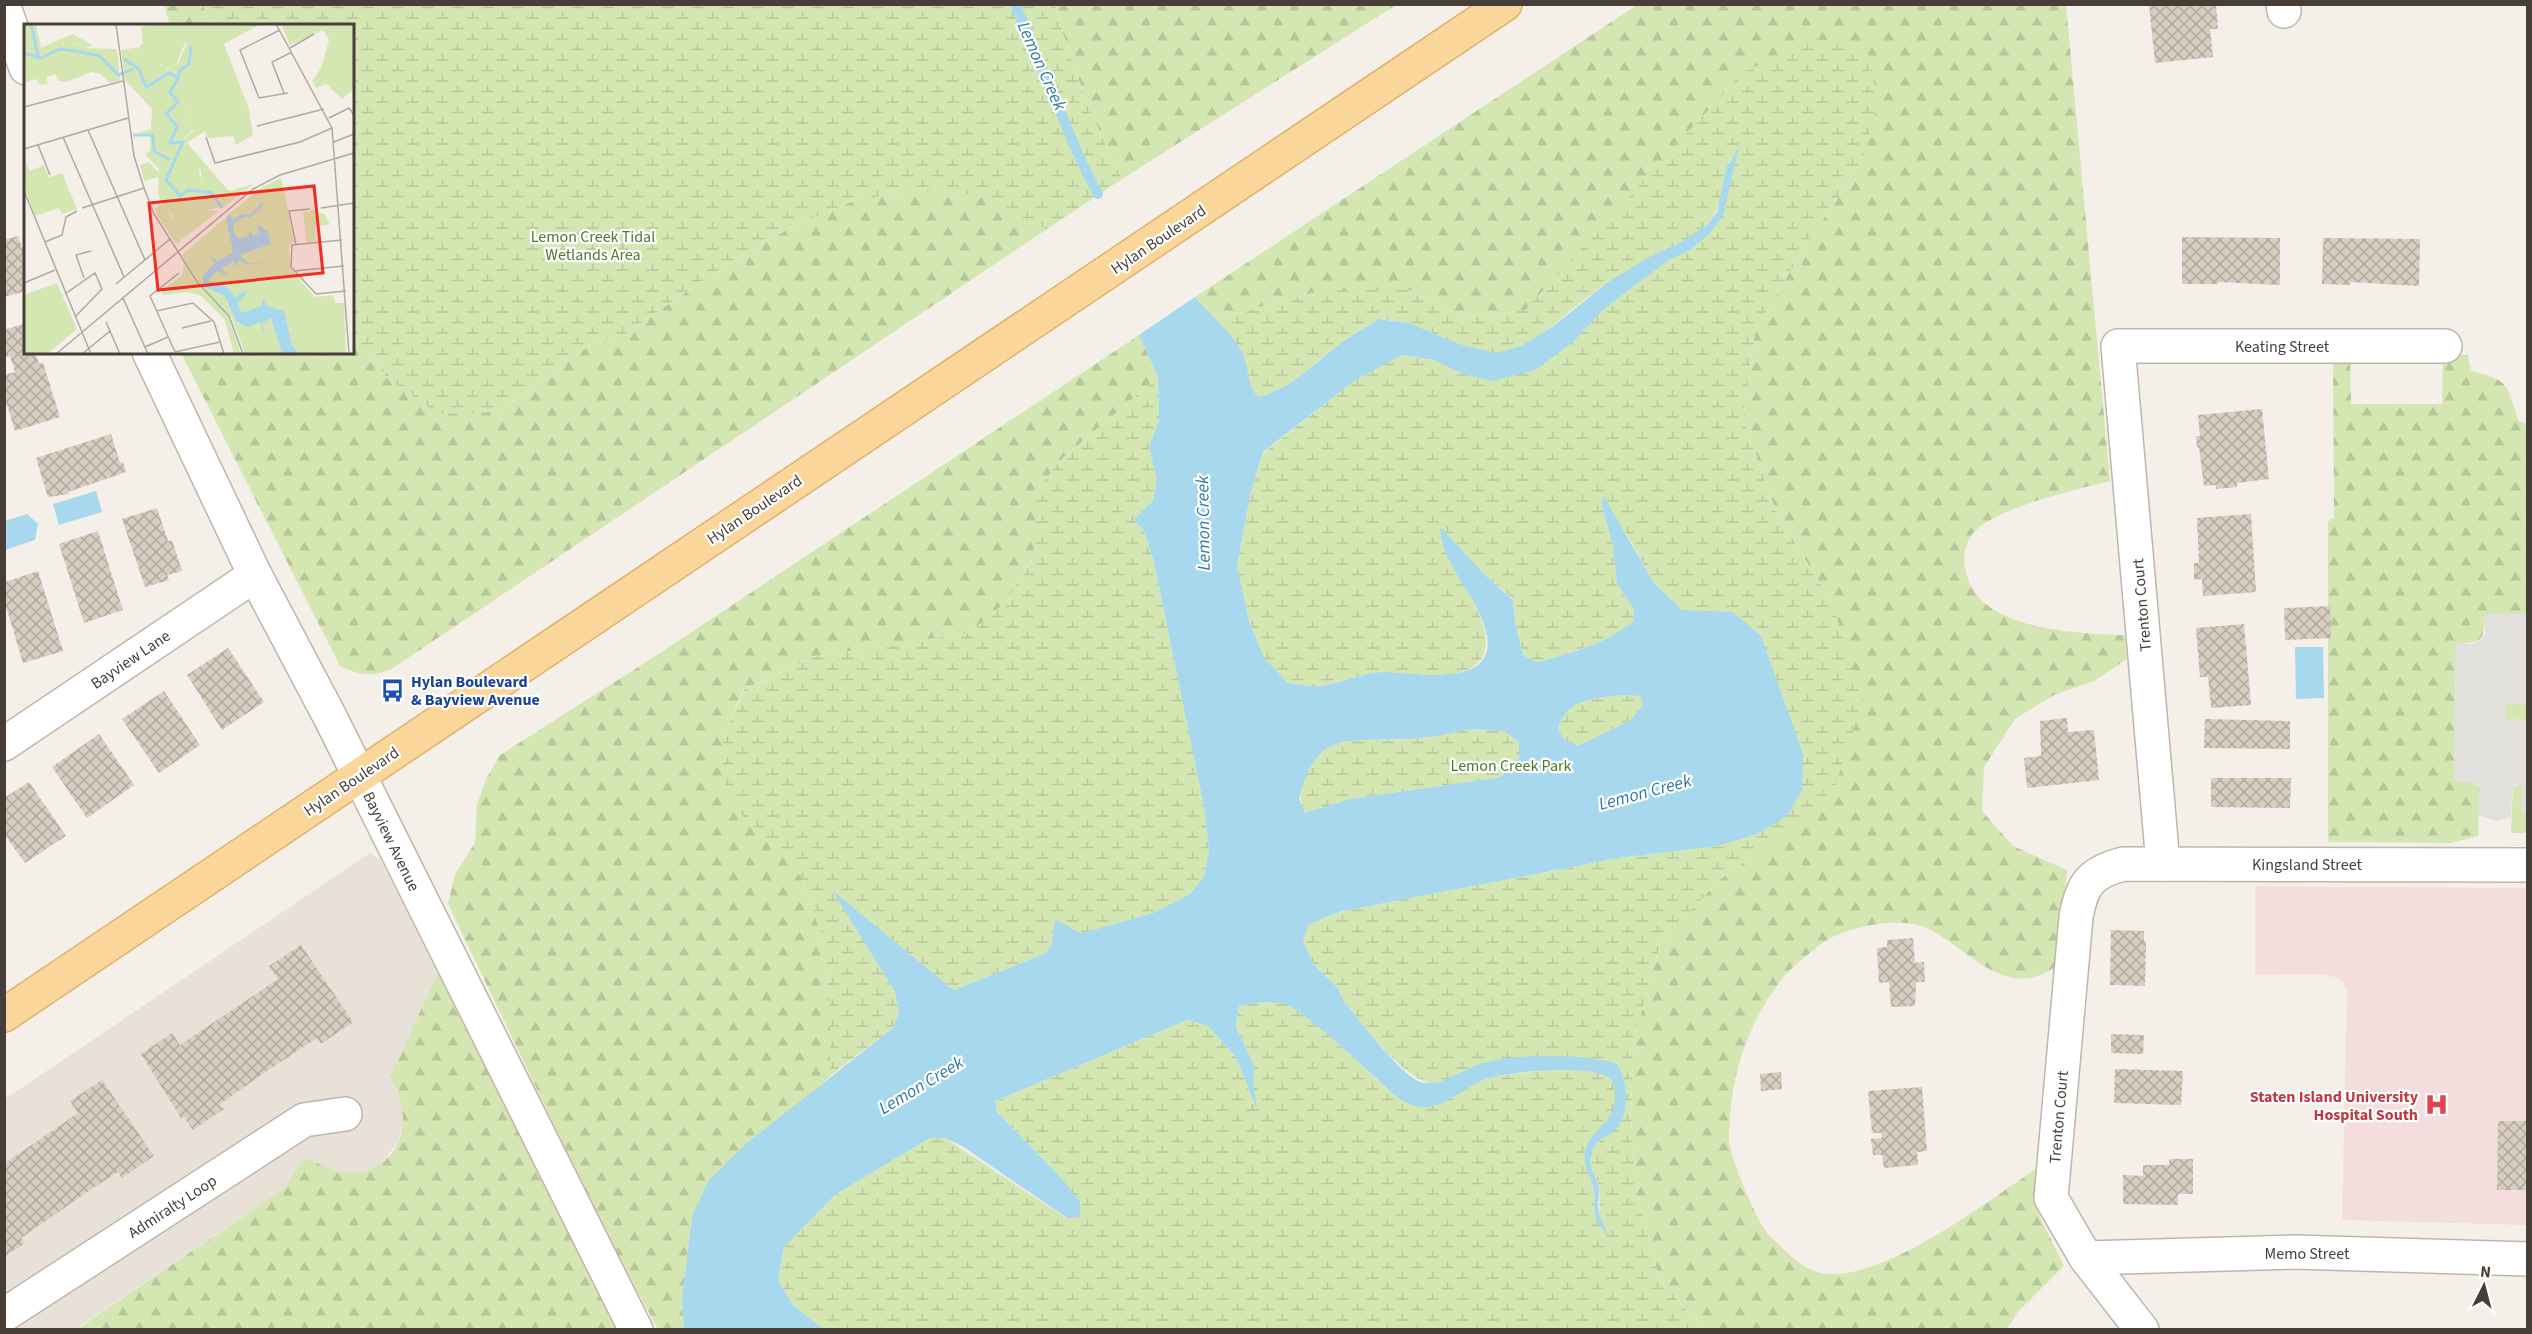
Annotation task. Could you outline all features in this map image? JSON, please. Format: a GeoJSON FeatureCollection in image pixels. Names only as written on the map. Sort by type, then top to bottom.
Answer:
{"type":"FeatureCollection","features":[{"type":"Feature","properties":{"kind":"main road","name":"Hylan Boulevard"},"geometry":{"type":"LineString","coordinates":[[4,1016],[359,774],[1505,4]]}},
{"type":"Feature","properties":{"kind":"street"},"geometry":{"type":"LineString","coordinates":[[4,7],[24,62]]}},
{"type":"Feature","properties":{"kind":"street","name":"Keating Street"},"geometry":{"type":"LineString","coordinates":[[2118,346],[2445,346]]}},
{"type":"Feature","properties":{"kind":"street","name":"Trenton Court"},"geometry":{"type":"LineString","coordinates":[[2118,346],[2163,864]]}},
{"type":"Feature","properties":{"kind":"street","name":"Bayview Avenue"},"geometry":{"type":"LineString","coordinates":[[150,354],[255,575],[359,774],[636,1329]]}},
{"type":"Feature","properties":{"kind":"street","name":"Bayview Lane"},"geometry":{"type":"LineString","coordinates":[[4,744],[255,575]]}},
{"type":"Feature","properties":{"kind":"street","name":"Kingsland Street"},"geometry":{"type":"LineString","coordinates":[[2089,879],[2103,869],[2123,864],[2528,865]]}},
{"type":"Feature","properties":{"kind":"street","name":"Trenton Court"},"geometry":{"type":"LineString","coordinates":[[2089,879],[2080,898],[2076,917],[2051,1198],[2086,1258],[2142,1329]]}},
{"type":"Feature","properties":{"kind":"street","name":"Admiralty Loop"},"geometry":{"type":"LineString","coordinates":[[4,1315],[304,1120],[345,1114]]}},
{"type":"Feature","properties":{"kind":"street","name":"Memo Street"},"geometry":{"type":"LineString","coordinates":[[2086,1258],[2294,1252],[2528,1258]]}},
{"type":"Feature","properties":{"kind":"shaded area"},"geometry":{"type":"Polygon","coordinates":[[[2485,614],[2527,614],[2527,703],[2506,704],[2505,718],[2527,720],[2527,812],[2521,812],[2522,789],[2515,784],[2512,791],[2511,817],[2497,821],[2478,815],[2479,787],[2476,783],[2454,781],[2456,643],[2472,644],[2481,640],[2485,633],[2485,614]]]}},
{"type":"Feature","properties":{"kind":"shaded area"},"geometry":{"type":"Polygon","coordinates":[[[370,853],[380,860],[439,970],[390,1077],[401,1094],[405,1117],[398,1142],[382,1163],[365,1174],[344,1173],[323,1167],[309,1158],[299,1163],[286,1187],[76,1329],[5,1330],[5,1099],[370,853]]]}},
{"type":"Feature","properties":{"kind":"shaded area","name":"Staten Island University Hospital South"},"geometry":{"type":"Polygon","coordinates":[[[2255,886],[2527,888],[2527,1225],[2342,1220],[2347,990],[2343,982],[2335,977],[2318,974],[2255,975],[2255,886]]]}},
{"type":"Feature","properties":{"kind":"green space"},"geometry":{"type":"Polygon","coordinates":[[[164,5],[203,5],[211,24],[170,24],[164,5]]]}},
{"type":"Feature","properties":{"kind":"green space","name":"Lemon Creek Tidal Wetlands Area"},"geometry":{"type":"Polygon","coordinates":[[[203,5],[1055,5],[1084,94],[1122,179],[1047,229],[975,195],[921,189],[856,200],[793,226],[706,278],[625,334],[591,344],[541,383],[496,412],[439,414],[387,378],[354,334],[354,24],[211,24],[203,5]]]}},
{"type":"Feature","properties":{"kind":"green space"},"geometry":{"type":"Polygon","coordinates":[[[1055,5],[1396,5],[1122,179],[1084,94],[1055,5]]]}},
{"type":"Feature","properties":{"kind":"green space"},"geometry":{"type":"Polygon","coordinates":[[[1637,5],[2066,5],[2110,481],[2035,501],[1996,517],[1981,526],[1971,536],[1966,545],[1964,561],[1967,576],[1976,594],[1991,608],[2011,618],[2058,630],[2124,635],[2127,659],[2094,681],[2054,695],[2015,719],[1984,767],[1982,811],[2013,846],[2067,870],[2057,966],[2038,976],[2021,978],[2005,976],[1975,960],[1929,929],[1904,923],[1874,924],[1831,938],[1785,975],[1760,1012],[1739,1063],[1732,1099],[1729,1136],[1732,1155],[1740,1177],[1757,1216],[1767,1232],[1800,1263],[1814,1271],[1829,1274],[1853,1272],[1880,1264],[1908,1251],[1965,1218],[2036,1169],[2039,1215],[2064,1266],[2017,1313],[2007,1329],[1702,1329],[1659,1278],[1637,1194],[1631,1120],[1633,1044],[1660,944],[1719,880],[1777,839],[1832,603],[1776,512],[1743,417],[1755,331],[1807,243],[1862,162],[1666,158],[1526,310],[1465,319],[1411,290],[1312,293],[1216,319],[1195,297],[1637,5]]]}},
{"type":"Feature","properties":{"kind":"green space"},"geometry":{"type":"Polygon","coordinates":[[[1819,38],[1868,54],[1878,101],[1862,162],[1807,243],[1755,331],[1743,417],[1776,512],[1832,603],[1863,700],[1836,784],[1809,817],[1719,880],[1660,944],[1633,1044],[1631,1120],[1637,1194],[1659,1278],[1702,1329],[823,1329],[793,1305],[778,1278],[784,1247],[836,1194],[930,1138],[945,1138],[1066,1218],[1064,1181],[997,1112],[995,1101],[1187,1020],[1208,1026],[1236,1057],[1256,1108],[1253,1080],[1255,1067],[1236,1027],[1239,1006],[1250,1004],[1279,1003],[1295,1009],[1339,1044],[1391,1093],[1536,1071],[1591,1071],[1607,1076],[1614,1084],[1616,1099],[1614,1110],[1608,1121],[1594,1135],[1585,1151],[1587,1170],[1600,1215],[1599,1186],[1590,1160],[1595,1146],[1615,1129],[1624,1114],[1625,1087],[1616,1063],[1557,1057],[1512,1058],[1433,1084],[1408,1072],[1372,1036],[1343,1000],[1338,988],[1314,965],[1303,941],[1309,924],[1338,912],[1618,858],[1717,846],[1733,612],[1683,611],[1654,583],[1626,533],[1602,506],[1613,546],[1617,584],[1634,609],[1633,621],[1611,636],[1587,647],[1537,662],[1523,655],[1515,622],[1513,599],[1486,576],[1448,559],[1469,593],[1484,629],[1486,646],[1480,660],[1466,670],[1442,676],[1374,673],[1328,685],[1308,686],[1288,683],[1264,659],[1249,621],[1237,565],[1251,491],[1263,453],[1354,381],[1402,355],[1434,360],[1463,374],[1573,342],[1603,310],[1669,260],[1690,250],[1708,235],[1729,182],[1738,150],[1728,167],[1719,204],[1704,228],[1613,280],[1531,341],[1509,351],[1488,353],[1411,324],[1379,319],[1343,342],[1288,384],[1258,397],[1249,386],[1243,355],[1216,319],[1312,293],[1355,289],[1411,290],[1465,319],[1525,310],[1743,72],[1819,38]]]}},
{"type":"Feature","properties":{"kind":"green space"},"geometry":{"type":"Polygon","coordinates":[[[921,189],[976,195],[1047,229],[390,670],[365,674],[340,666],[182,354],[354,354],[354,334],[387,378],[496,412],[541,383],[591,344],[625,334],[706,278],[793,226],[856,200],[921,189]]]}},
{"type":"Feature","properties":{"kind":"green space"},"geometry":{"type":"Polygon","coordinates":[[[1139,335],[1158,377],[1056,464],[1033,557],[1005,603],[969,633],[813,657],[743,690],[723,738],[736,808],[801,876],[821,933],[830,1002],[830,1076],[692,1216],[682,1299],[684,1329],[658,1329],[611,1244],[448,904],[455,874],[475,843],[477,804],[486,779],[500,755],[657,655],[1139,335]]]}},
{"type":"Feature","properties":{"kind":"green space"},"geometry":{"type":"Polygon","coordinates":[[[2333,355],[2350,356],[2351,404],[2442,404],[2443,355],[2468,355],[2471,371],[2494,378],[2506,386],[2519,421],[2528,424],[2527,614],[2485,614],[2483,635],[2477,641],[2456,644],[2454,781],[2472,782],[2479,787],[2478,836],[2451,843],[2328,842],[2328,521],[2334,518],[2333,355]]]}},
{"type":"Feature","properties":{"kind":"green space"},"geometry":{"type":"Polygon","coordinates":[[[1158,377],[1159,420],[1149,447],[1158,480],[1153,501],[1134,519],[1144,531],[1154,562],[1204,807],[1209,850],[1204,877],[1190,894],[1153,913],[1052,943],[1046,953],[954,990],[833,891],[895,992],[899,1012],[893,1028],[830,1076],[830,1002],[821,933],[801,876],[735,808],[723,778],[723,738],[744,690],[813,657],[969,633],[1005,603],[1033,558],[1037,494],[1056,464],[1158,377]]]}},
{"type":"Feature","properties":{"kind":"green space"},"geometry":{"type":"Polygon","coordinates":[[[1619,695],[1640,696],[1643,703],[1631,720],[1578,746],[1563,738],[1558,728],[1562,718],[1574,705],[1590,699],[1619,695]]]}},
{"type":"Feature","properties":{"kind":"green space"},"geometry":{"type":"Polygon","coordinates":[[[2527,703],[2527,720],[2505,719],[2506,704],[2527,703]]]}},
{"type":"Feature","properties":{"kind":"green space","name":"Lemon Creek Park"},"geometry":{"type":"Polygon","coordinates":[[[1476,729],[1505,732],[1519,742],[1519,758],[1501,777],[1350,799],[1305,813],[1300,796],[1304,778],[1311,762],[1321,751],[1333,745],[1347,741],[1407,739],[1476,729]]]}},
{"type":"Feature","properties":{"kind":"green space"},"geometry":{"type":"Polygon","coordinates":[[[2513,785],[2522,787],[2522,811],[2527,812],[2527,833],[2511,833],[2513,785]]]}},
{"type":"Feature","properties":{"kind":"green space"},"geometry":{"type":"Polygon","coordinates":[[[439,970],[616,1329],[76,1330],[286,1187],[299,1163],[309,1158],[333,1170],[355,1173],[373,1168],[388,1157],[399,1141],[403,1122],[400,1100],[390,1077],[439,970]]]}},
{"type":"Feature","properties":{"kind":"water"},"geometry":{"type":"Polygon","coordinates":[[[1739,146],[1723,216],[1708,235],[1690,250],[1669,260],[1603,310],[1573,342],[1535,370],[1493,381],[1463,374],[1434,360],[1402,355],[1354,381],[1263,452],[1251,491],[1237,565],[1249,621],[1264,658],[1288,683],[1320,686],[1383,672],[1449,674],[1465,671],[1478,664],[1486,653],[1487,636],[1477,608],[1447,556],[1440,527],[1486,576],[1513,600],[1515,622],[1523,655],[1537,662],[1600,642],[1633,621],[1634,609],[1617,584],[1613,546],[1602,506],[1603,495],[1654,583],[1682,610],[1733,612],[1761,636],[1803,754],[1802,790],[1788,815],[1757,834],[1717,846],[1618,858],[1338,912],[1309,924],[1303,941],[1314,965],[1338,988],[1343,1000],[1368,1032],[1400,1067],[1418,1081],[1435,1083],[1483,1063],[1532,1056],[1567,1056],[1616,1063],[1625,1084],[1626,1101],[1623,1117],[1612,1133],[1596,1144],[1590,1161],[1599,1188],[1600,1214],[1609,1237],[1596,1218],[1594,1191],[1584,1157],[1592,1137],[1612,1112],[1615,1094],[1609,1078],[1599,1073],[1567,1070],[1509,1074],[1483,1080],[1437,1105],[1414,1106],[1391,1092],[1331,1037],[1303,1015],[1284,1004],[1256,1003],[1239,1006],[1236,1027],[1255,1067],[1253,1080],[1257,1110],[1236,1057],[1208,1026],[1187,1020],[995,1101],[997,1112],[1064,1181],[1080,1202],[1080,1217],[1067,1218],[962,1146],[945,1138],[930,1138],[836,1194],[784,1247],[778,1279],[793,1305],[823,1329],[684,1329],[682,1299],[692,1216],[709,1180],[747,1143],[893,1028],[899,1012],[895,992],[832,890],[954,990],[1046,953],[1052,943],[1055,919],[1080,933],[1097,929],[1153,913],[1190,894],[1204,877],[1209,850],[1204,807],[1154,562],[1144,531],[1134,519],[1153,501],[1157,480],[1149,447],[1159,420],[1158,377],[1139,335],[1195,297],[1237,344],[1244,358],[1249,380],[1258,397],[1289,384],[1338,346],[1379,319],[1409,323],[1459,344],[1496,353],[1521,346],[1552,327],[1611,280],[1651,256],[1678,244],[1708,224],[1717,212],[1726,170],[1739,146]],[[1619,695],[1590,700],[1574,706],[1562,718],[1558,728],[1563,738],[1578,746],[1631,720],[1643,704],[1640,696],[1619,695]],[[1476,729],[1412,739],[1364,740],[1335,744],[1324,750],[1314,761],[1306,777],[1299,799],[1305,813],[1350,799],[1501,777],[1519,758],[1519,742],[1505,732],[1476,729]]]}},
{"type":"Feature","properties":{"kind":"water"},"geometry":{"type":"Polygon","coordinates":[[[96,491],[102,512],[59,525],[53,504],[96,491]]]}},
{"type":"Feature","properties":{"kind":"water"},"geometry":{"type":"Polygon","coordinates":[[[27,514],[38,524],[35,540],[5,550],[5,521],[27,514]]]}},
{"type":"Feature","properties":{"kind":"water"},"geometry":{"type":"Polygon","coordinates":[[[2295,647],[2323,647],[2324,698],[2296,699],[2295,647]]]}},
{"type":"Feature","properties":{"kind":"building"},"geometry":{"type":"Polygon","coordinates":[[[2149,4],[2216,5],[2218,29],[2210,29],[2213,57],[2155,63],[2149,4]]]}},
{"type":"Feature","properties":{"kind":"building"},"geometry":{"type":"Polygon","coordinates":[[[18,236],[24,253],[24,292],[4,297],[4,240],[18,236]]]}},
{"type":"Feature","properties":{"kind":"building"},"geometry":{"type":"Polygon","coordinates":[[[2182,237],[2280,238],[2280,285],[2218,282],[2218,284],[2182,284],[2182,237]]]}},
{"type":"Feature","properties":{"kind":"building"},"geometry":{"type":"Polygon","coordinates":[[[2323,238],[2420,239],[2419,286],[2351,282],[2350,285],[2322,284],[2323,238]]]}},
{"type":"Feature","properties":{"kind":"building"},"geometry":{"type":"Polygon","coordinates":[[[24,324],[24,354],[36,354],[39,364],[43,363],[60,417],[15,431],[4,396],[4,375],[15,372],[10,356],[4,357],[4,330],[24,324]]]}},
{"type":"Feature","properties":{"kind":"building"},"geometry":{"type":"Polygon","coordinates":[[[2262,409],[2269,479],[2237,483],[2237,487],[2216,489],[2216,485],[2204,486],[2196,436],[2200,436],[2198,415],[2262,409]]]}},
{"type":"Feature","properties":{"kind":"building"},"geometry":{"type":"Polygon","coordinates":[[[111,434],[120,463],[123,462],[126,472],[68,492],[69,494],[48,497],[36,458],[111,434]]]}},
{"type":"Feature","properties":{"kind":"building"},"geometry":{"type":"Polygon","coordinates":[[[157,508],[168,541],[172,540],[182,571],[167,575],[169,580],[145,587],[122,519],[157,508]]]}},
{"type":"Feature","properties":{"kind":"building"},"geometry":{"type":"Polygon","coordinates":[[[2251,514],[2256,592],[2203,596],[2202,579],[2194,580],[2194,563],[2199,563],[2197,518],[2251,514]]]}},
{"type":"Feature","properties":{"kind":"building"},"geometry":{"type":"Polygon","coordinates":[[[98,531],[123,610],[84,623],[59,544],[98,531]]]}},
{"type":"Feature","properties":{"kind":"building"},"geometry":{"type":"Polygon","coordinates":[[[38,571],[63,651],[23,663],[5,603],[5,582],[38,571]]]}},
{"type":"Feature","properties":{"kind":"building"},"geometry":{"type":"Polygon","coordinates":[[[2330,606],[2331,638],[2285,640],[2284,608],[2330,606]]]}},
{"type":"Feature","properties":{"kind":"building"},"geometry":{"type":"Polygon","coordinates":[[[2244,624],[2251,705],[2211,708],[2208,677],[2200,677],[2196,628],[2244,624]]]}},
{"type":"Feature","properties":{"kind":"building"},"geometry":{"type":"Polygon","coordinates":[[[228,648],[264,702],[222,730],[187,675],[228,648]]]}},
{"type":"Feature","properties":{"kind":"building"},"geometry":{"type":"Polygon","coordinates":[[[164,691],[200,745],[159,773],[122,719],[164,691]]]}},
{"type":"Feature","properties":{"kind":"building"},"geometry":{"type":"Polygon","coordinates":[[[2067,718],[2068,732],[2094,730],[2099,780],[2027,788],[2024,758],[2041,756],[2040,721],[2067,718]]]}},
{"type":"Feature","properties":{"kind":"building"},"geometry":{"type":"Polygon","coordinates":[[[2205,719],[2290,721],[2290,749],[2204,748],[2205,719]]]}},
{"type":"Feature","properties":{"kind":"building"},"geometry":{"type":"Polygon","coordinates":[[[99,734],[134,785],[87,818],[52,767],[99,734]]]}},
{"type":"Feature","properties":{"kind":"building"},"geometry":{"type":"Polygon","coordinates":[[[2211,778],[2291,778],[2290,808],[2211,807],[2211,778]]]}},
{"type":"Feature","properties":{"kind":"building"},"geometry":{"type":"Polygon","coordinates":[[[29,782],[66,836],[25,863],[4,834],[4,798],[29,782]]]}},
{"type":"Feature","properties":{"kind":"building"},"geometry":{"type":"Polygon","coordinates":[[[2111,930],[2144,931],[2144,941],[2146,941],[2145,986],[2110,985],[2111,930]]]}},
{"type":"Feature","properties":{"kind":"building"},"geometry":{"type":"Polygon","coordinates":[[[1913,938],[1915,963],[1924,962],[1925,982],[1916,982],[1915,1006],[1891,1007],[1889,982],[1879,983],[1877,948],[1887,947],[1887,940],[1913,938]]]}},
{"type":"Feature","properties":{"kind":"building"},"geometry":{"type":"Polygon","coordinates":[[[301,945],[353,1022],[321,1044],[317,1038],[267,1071],[220,1104],[224,1109],[193,1130],[184,1117],[181,1118],[141,1054],[172,1033],[180,1045],[278,979],[269,966],[301,945]]]}},
{"type":"Feature","properties":{"kind":"building"},"geometry":{"type":"Polygon","coordinates":[[[2111,1034],[2144,1035],[2143,1054],[2111,1053],[2111,1034]]]}},
{"type":"Feature","properties":{"kind":"building"},"geometry":{"type":"Polygon","coordinates":[[[2115,1069],[2183,1071],[2181,1105],[2114,1103],[2115,1069]]]}},
{"type":"Feature","properties":{"kind":"building"},"geometry":{"type":"Polygon","coordinates":[[[1781,1072],[1782,1089],[1761,1091],[1760,1074],[1781,1072]]]}},
{"type":"Feature","properties":{"kind":"building"},"geometry":{"type":"Polygon","coordinates":[[[102,1080],[154,1156],[122,1178],[118,1172],[93,1188],[21,1238],[24,1244],[4,1257],[4,1164],[78,1113],[70,1101],[102,1080]]]}},
{"type":"Feature","properties":{"kind":"building"},"geometry":{"type":"Polygon","coordinates":[[[1922,1087],[1927,1151],[1917,1152],[1918,1165],[1884,1168],[1882,1155],[1873,1155],[1871,1139],[1882,1138],[1881,1133],[1872,1133],[1868,1091],[1922,1087]]]}},
{"type":"Feature","properties":{"kind":"building"},"geometry":{"type":"Polygon","coordinates":[[[2498,1121],[2528,1121],[2528,1190],[2497,1190],[2498,1121]]]}},
{"type":"Feature","properties":{"kind":"building"},"geometry":{"type":"Polygon","coordinates":[[[2169,1159],[2193,1159],[2193,1194],[2178,1194],[2178,1205],[2123,1204],[2123,1175],[2143,1176],[2143,1165],[2169,1165],[2169,1159]]]}},
{"type":"Feature","properties":{"kind":"waterway","name":"Lemon Creek"},"geometry":{"type":"LineString","coordinates":[[1015,4],[1081,161],[1098,194]]}},
{"type":"Feature","properties":{"kind":"place","name":"Hylan Boulevard & Bayview Avenue"},"geometry":{"type":"Point","coordinates":[393,690]}},
{"type":"Feature","properties":{"kind":"place","name":"Staten Island University Hospital South"},"geometry":{"type":"Point","coordinates":[2436,1105]}}]}
